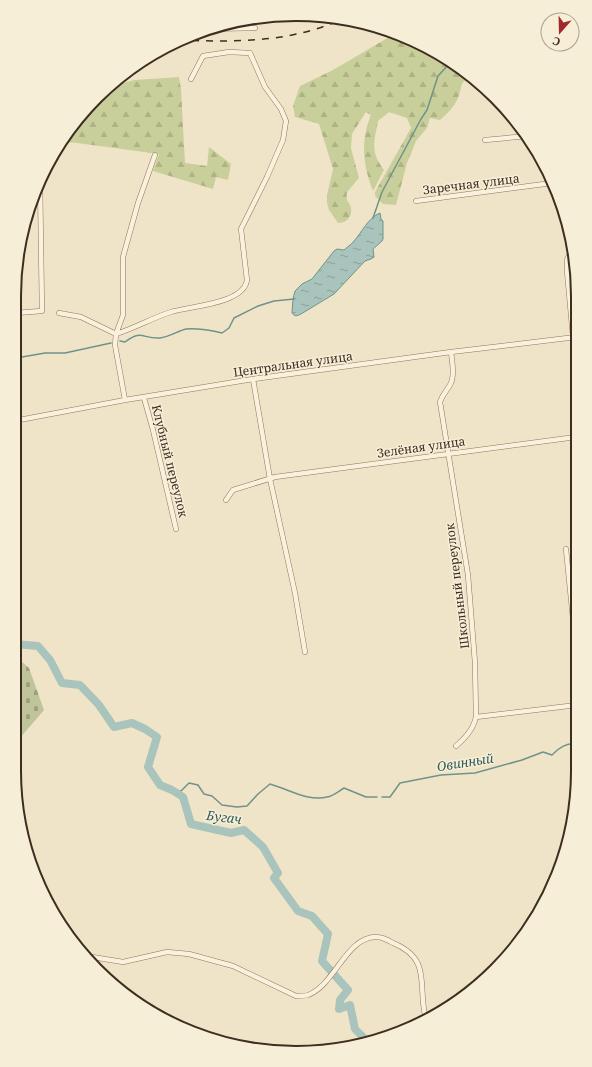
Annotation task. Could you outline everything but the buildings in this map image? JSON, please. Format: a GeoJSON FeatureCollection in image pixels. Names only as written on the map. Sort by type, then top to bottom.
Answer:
{"type":"FeatureCollection","features":[{"type":"Feature","properties":{"kind":"street"},"geometry":{"type":"LineString","coordinates":[[231,29],[255,28]]}},
{"type":"Feature","properties":{"kind":"street"},"geometry":{"type":"LineString","coordinates":[[59,312],[81,317],[116,334],[174,311],[212,304],[241,291],[246,283],[241,229],[267,177],[283,140],[286,121],[281,109],[265,87],[250,53],[224,52],[203,56],[191,79]]}},
{"type":"Feature","properties":{"kind":"street"},"geometry":{"type":"LineString","coordinates":[[485,140],[520,137]]}},
{"type":"Feature","properties":{"kind":"street"},"geometry":{"type":"LineString","coordinates":[[125,400],[115,345],[116,334],[123,315],[123,257],[138,203],[155,155]]}},
{"type":"Feature","properties":{"kind":"street","name":"Заречная улица"},"geometry":{"type":"LineString","coordinates":[[416,201],[547,184]]}},
{"type":"Feature","properties":{"kind":"street"},"geometry":{"type":"LineString","coordinates":[[21,313],[42,311],[40,196]]}},
{"type":"Feature","properties":{"kind":"street"},"geometry":{"type":"LineString","coordinates":[[568,257],[566,271],[571,312]]}},
{"type":"Feature","properties":{"kind":"street","name":"Центральная улица"},"geometry":{"type":"LineString","coordinates":[[21,420],[125,400],[253,379],[571,337]]}},
{"type":"Feature","properties":{"kind":"street","name":"Школьный переулок"},"geometry":{"type":"LineString","coordinates":[[451,352],[453,376],[451,384],[442,395],[440,402],[460,524],[472,611],[476,717]]}},
{"type":"Feature","properties":{"kind":"street"},"geometry":{"type":"LineString","coordinates":[[253,379],[270,479],[295,593],[305,652]]}},
{"type":"Feature","properties":{"kind":"street","name":"Клубный переулок"},"geometry":{"type":"LineString","coordinates":[[144,398],[176,529]]}},
{"type":"Feature","properties":{"kind":"street","name":"Зелёная улица"},"geometry":{"type":"LineString","coordinates":[[226,500],[233,490],[275,477],[571,438]]}},
{"type":"Feature","properties":{"kind":"street"},"geometry":{"type":"LineString","coordinates":[[566,549],[571,599]]}},
{"type":"Feature","properties":{"kind":"street"},"geometry":{"type":"LineString","coordinates":[[456,746],[468,733],[476,717],[571,706]]}},
{"type":"Feature","properties":{"kind":"street"},"geometry":{"type":"LineString","coordinates":[[94,957],[123,962],[167,952],[189,954],[233,966],[296,996],[307,996],[318,989],[329,978],[349,953],[363,939],[380,937],[404,949],[416,959],[419,966],[425,1014]]}},
{"type":"Feature","properties":{"kind":"green space"},"geometry":{"type":"Polygon","coordinates":[[[388,38],[418,49],[449,67],[465,80],[462,84],[458,98],[450,110],[440,120],[430,118],[427,128],[416,141],[407,163],[396,205],[383,204],[375,196],[375,192],[411,128],[407,118],[389,112],[378,121],[374,147],[377,157],[384,170],[373,191],[367,172],[364,153],[365,134],[371,115],[366,112],[352,134],[351,148],[359,178],[347,192],[347,200],[350,204],[351,215],[342,223],[338,223],[329,210],[327,203],[327,195],[333,169],[319,124],[295,117],[293,106],[300,86],[333,70],[388,38]]]}},
{"type":"Feature","properties":{"kind":"green space"},"geometry":{"type":"Polygon","coordinates":[[[179,77],[185,163],[207,166],[209,147],[231,164],[228,180],[216,177],[213,189],[153,171],[159,154],[68,142],[89,115],[115,89],[123,83],[135,80],[179,77]]]}},
{"type":"Feature","properties":{"kind":"green space"},"geometry":{"type":"Polygon","coordinates":[[[21,661],[29,668],[44,710],[21,737],[21,661]]]}},
{"type":"Feature","properties":{"kind":"water"},"geometry":{"type":"Polygon","coordinates":[[[380,213],[383,221],[383,239],[373,249],[374,257],[365,261],[334,294],[301,314],[296,316],[294,315],[292,313],[295,291],[302,284],[312,279],[334,251],[337,249],[344,250],[352,244],[372,218],[380,213]]]}},
{"type":"Feature","properties":{"kind":"waterway"},"geometry":{"type":"LineString","coordinates":[[373,218],[382,192],[427,110],[438,76],[447,66]]}},
{"type":"Feature","properties":{"kind":"waterway"},"geometry":{"type":"LineString","coordinates":[[120,341],[125,342],[139,335],[160,338],[186,329],[222,333],[229,328],[234,318],[258,306],[274,301],[294,299]]}},
{"type":"Feature","properties":{"kind":"waterway"},"geometry":{"type":"LineString","coordinates":[[21,357],[45,353],[65,353],[111,343]]}},
{"type":"Feature","properties":{"kind":"waterway","name":"Бугач"},"geometry":{"type":"LineString","coordinates":[[21,645],[38,646],[50,660],[62,683],[80,685],[99,705],[114,727],[132,723],[157,737],[148,767],[160,785],[183,797],[191,824],[231,833],[244,830],[263,847],[278,873],[274,878],[298,911],[312,916],[328,934],[322,961],[348,990],[340,1000],[339,1009],[350,1005],[355,1029],[364,1038]]}},
{"type":"Feature","properties":{"kind":"waterway","name":"Овинный"},"geometry":{"type":"LineString","coordinates":[[382,797],[390,797],[400,783],[441,775],[475,773],[522,760],[543,752],[552,755],[563,746],[571,744]]}},
{"type":"Feature","properties":{"kind":"waterway","name":"Овинный"},"geometry":{"type":"LineString","coordinates":[[172,790],[181,791],[189,783],[198,785],[204,794],[212,796],[222,805],[237,807],[247,806],[270,784],[313,798],[334,795],[344,788],[366,797],[377,797]]}},
{"type":"Feature","properties":{"kind":"railway"},"geometry":{"type":"LineString","coordinates":[[195,40],[241,41],[282,37],[302,33],[332,23]]}}]}
